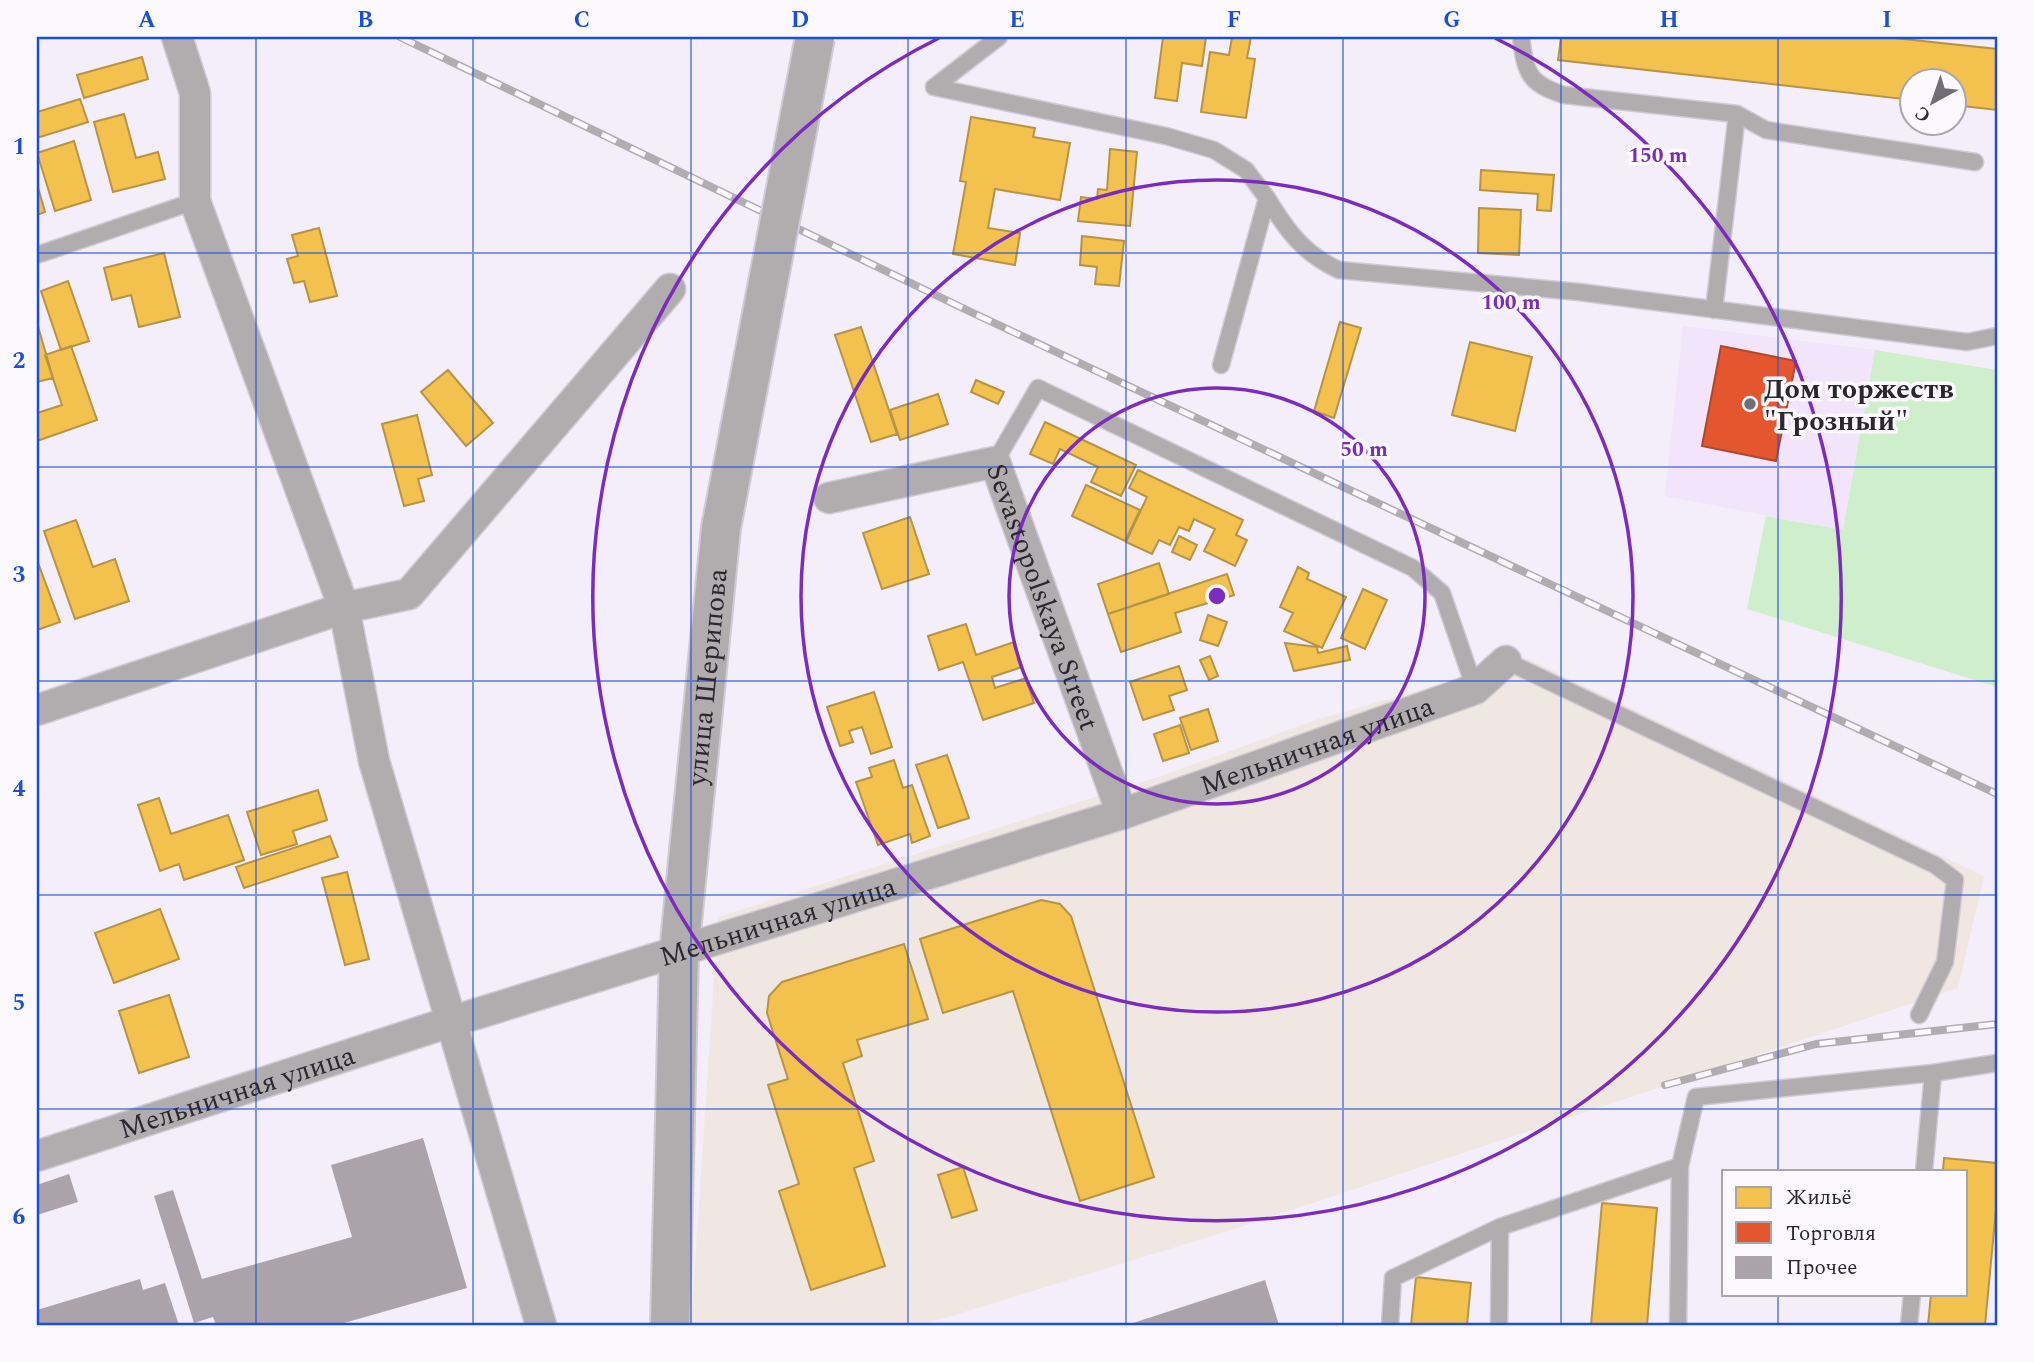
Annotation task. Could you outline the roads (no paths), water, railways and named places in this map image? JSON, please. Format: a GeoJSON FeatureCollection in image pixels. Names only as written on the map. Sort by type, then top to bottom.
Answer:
{"type":"FeatureCollection","features":[{"type":"Feature","properties":{"kind":"main road","name":"улица Шерипова"},"geometry":{"type":"LineString","coordinates":[[670,1325],[679,953],[721,527],[815,37]]}},
{"type":"Feature","properties":{"kind":"street"},"geometry":{"type":"LineString","coordinates":[[177,37],[195,93],[195,201],[344,608],[374,761],[541,1325]]}},
{"type":"Feature","properties":{"kind":"street"},"geometry":{"type":"LineString","coordinates":[[37,710],[344,608],[409,594],[670,289]]}},
{"type":"Feature","properties":{"kind":"street","name":"Sevastopolskaya Street"},"geometry":{"type":"LineString","coordinates":[[829,498],[995,462],[1122,814]]}},
{"type":"Feature","properties":{"kind":"street","name":"Мельничная улица"},"geometry":{"type":"LineString","coordinates":[[37,1156],[450,1022],[1122,814],[1475,689],[1506,661]]}},
{"type":"Feature","properties":{"kind":"lane"},"geometry":{"type":"LineString","coordinates":[[999,37],[934,87],[1166,136],[1214,150],[1246,170],[1290,236],[1317,260],[1339,270],[1579,292],[1968,342],[1997,336]]}},
{"type":"Feature","properties":{"kind":"lane"},"geometry":{"type":"LineString","coordinates":[[1521,37],[1529,76],[1542,88],[1564,96],[1737,114],[1766,130],[1975,162]]}},
{"type":"Feature","properties":{"kind":"lane"},"geometry":{"type":"LineString","coordinates":[[1714,310],[1737,114]]}},
{"type":"Feature","properties":{"kind":"lane"},"geometry":{"type":"LineString","coordinates":[[1221,365],[1267,198]]}},
{"type":"Feature","properties":{"kind":"lane"},"geometry":{"type":"LineString","coordinates":[[37,255],[195,201]]}},
{"type":"Feature","properties":{"kind":"lane"},"geometry":{"type":"LineString","coordinates":[[995,462],[1038,388],[1413,568],[1441,593],[1475,689]]}},
{"type":"Feature","properties":{"kind":"lane"},"geometry":{"type":"LineString","coordinates":[[1506,661],[1935,865],[1955,880],[1945,962],[1919,1014]]}},
{"type":"Feature","properties":{"kind":"lane"},"geometry":{"type":"LineString","coordinates":[[1678,1325],[1680,1166],[1696,1097],[1933,1073],[1997,1063]]}},
{"type":"Feature","properties":{"kind":"lane"},"geometry":{"type":"LineString","coordinates":[[1924,1170],[1933,1073]]}},
{"type":"Feature","properties":{"kind":"lane"},"geometry":{"type":"LineString","coordinates":[[1390,1325],[1393,1278],[1500,1227],[1680,1166]]}},
{"type":"Feature","properties":{"kind":"lane"},"geometry":{"type":"LineString","coordinates":[[1499,1325],[1500,1227]]}},
{"type":"Feature","properties":{"kind":"lane"},"geometry":{"type":"LineString","coordinates":[[1909,1325],[1912,1296]]}},
{"type":"Feature","properties":{"kind":"railway"},"geometry":{"type":"LineString","coordinates":[[400,37],[973,313],[1997,794]]}},
{"type":"Feature","properties":{"kind":"railway"},"geometry":{"type":"LineString","coordinates":[[1665,1085],[1816,1044],[1997,1024]]}},
{"type":"Feature","properties":{"kind":"place","name":"Дом торжеств \"Грозный\""},"geometry":{"type":"Point","coordinates":[1750,404]}}]}
